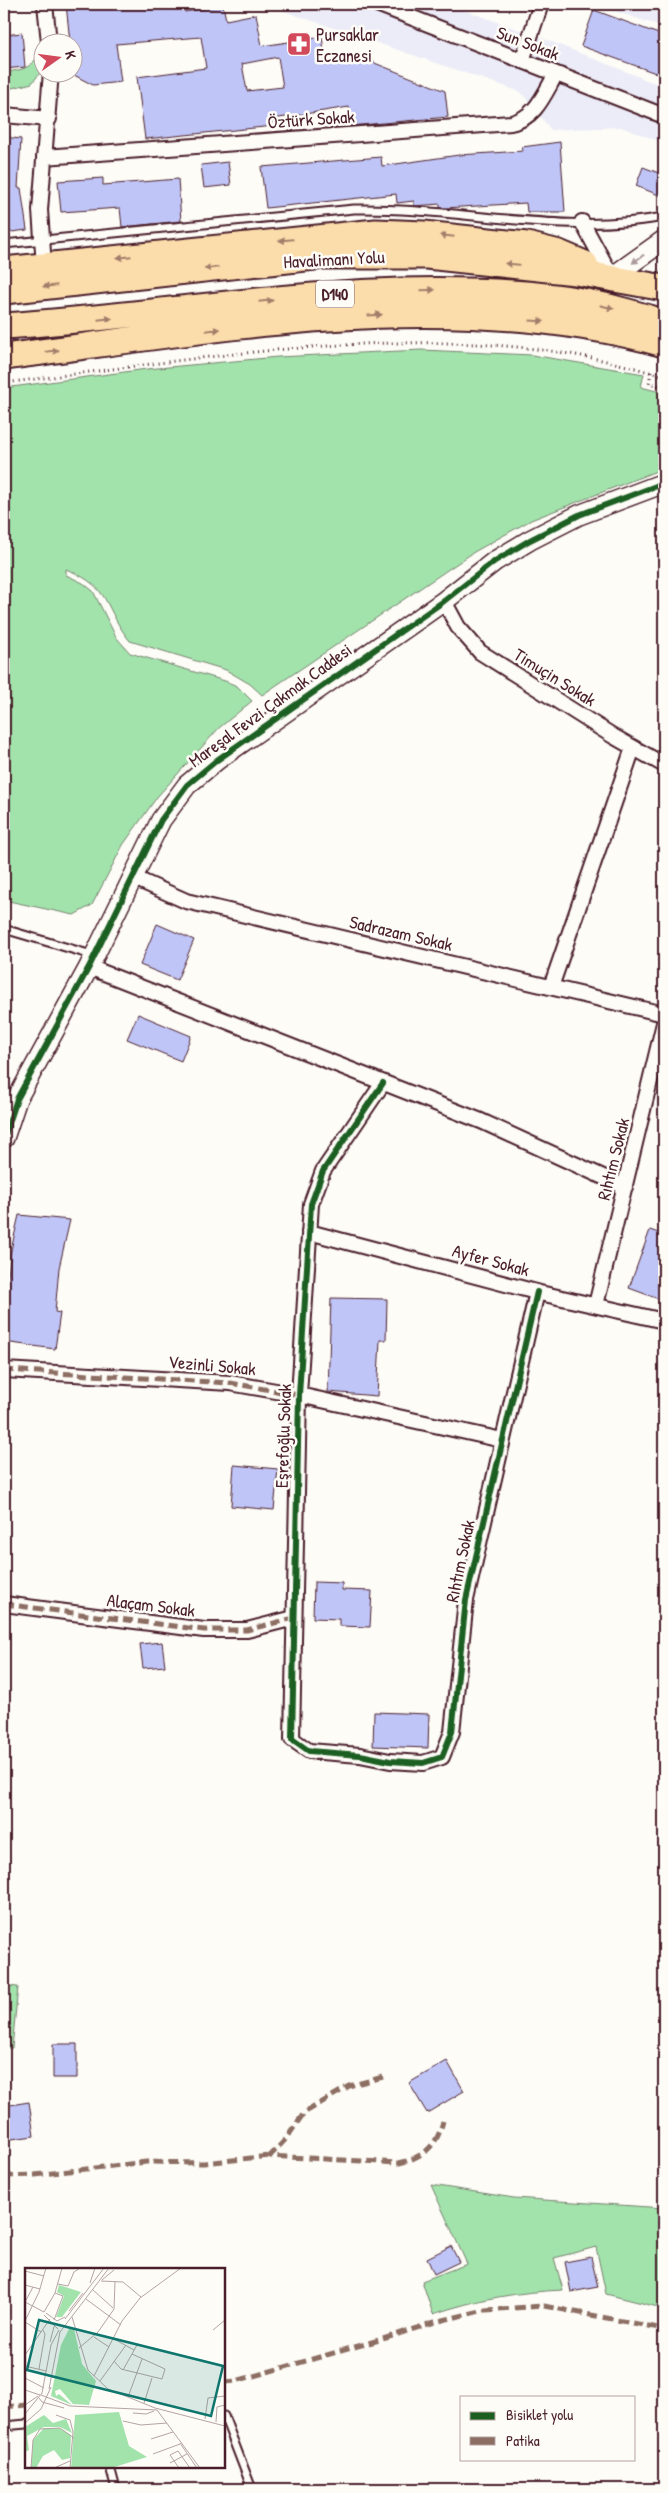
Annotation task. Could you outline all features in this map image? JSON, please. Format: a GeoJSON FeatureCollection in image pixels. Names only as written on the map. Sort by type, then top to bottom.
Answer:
{"type":"FeatureCollection","features":[{"type":"Feature","properties":{"kind":"highway"},"geometry":{"type":"LineString","coordinates":[[4,270],[352,234],[398,232],[526,245],[559,253],[612,277]]}},
{"type":"Feature","properties":{"kind":"highway","name":"Havalimanı Yolu"},"geometry":{"type":"LineString","coordinates":[[4,291],[324,256],[426,256],[524,265],[612,277],[664,288]]}},
{"type":"Feature","properties":{"kind":"highway","name":"D140"},"geometry":{"type":"LineString","coordinates":[[4,326],[87,320],[327,295],[435,290],[554,297],[588,303],[664,322]]}},
{"type":"Feature","properties":{"kind":"highway"},"geometry":{"type":"LineString","coordinates":[[4,357],[195,332],[380,315],[426,314],[546,321],[601,330],[664,344]]}},
{"type":"Feature","properties":{"kind":"street"},"geometry":{"type":"LineString","coordinates":[[44,4],[48,32]]}},
{"type":"Feature","properties":{"kind":"street","name":"Sun Sokak"},"geometry":{"type":"LineString","coordinates":[[377,4],[664,116]]}},
{"type":"Feature","properties":{"kind":"street"},"geometry":{"type":"LineString","coordinates":[[522,61],[541,4]]}},
{"type":"Feature","properties":{"kind":"street","name":"Öztürk Sokak"},"geometry":{"type":"LineString","coordinates":[[44,157],[511,122],[528,117],[535,109],[556,74]]}},
{"type":"Feature","properties":{"kind":"street"},"geometry":{"type":"LineString","coordinates":[[44,266],[40,210],[51,82]]}},
{"type":"Feature","properties":{"kind":"street"},"geometry":{"type":"LineString","coordinates":[[4,115],[49,119]]}},
{"type":"Feature","properties":{"kind":"street"},"geometry":{"type":"LineString","coordinates":[[582,222],[612,277],[664,240]]}},
{"type":"Feature","properties":{"kind":"street","name":"Mareşal Fevzi Çakmak Caddesi"},"geometry":{"type":"LineString","coordinates":[[4,1138],[17,1099],[91,961],[161,820],[187,785],[217,760],[444,601],[495,562],[553,527],[664,483]]}},
{"type":"Feature","properties":{"kind":"street","name":"Timuçin Sokak"},"geometry":{"type":"LineString","coordinates":[[444,601],[458,627],[480,652],[633,748],[664,765]]}},
{"type":"Feature","properties":{"kind":"street"},"geometry":{"type":"LineString","coordinates":[[551,987],[633,748]]}},
{"type":"Feature","properties":{"kind":"street","name":"Sadrazam Sokak"},"geometry":{"type":"LineString","coordinates":[[132,877],[186,901],[664,1014]]}},
{"type":"Feature","properties":{"kind":"street"},"geometry":{"type":"LineString","coordinates":[[91,961],[384,1083],[481,1121],[625,1187]]}},
{"type":"Feature","properties":{"kind":"street","name":"Rıhtım Sokak"},"geometry":{"type":"LineString","coordinates":[[596,1305],[664,1023]]}},
{"type":"Feature","properties":{"kind":"street","name":"Eşrefoğlu Sokak"},"geometry":{"type":"LineString","coordinates":[[360,1754],[308,1750],[292,1739],[299,1395],[311,1204],[323,1171],[384,1083]]}},
{"type":"Feature","properties":{"kind":"street","name":"Ayfer Sokak"},"geometry":{"type":"LineString","coordinates":[[309,1232],[538,1292],[664,1320]]}},
{"type":"Feature","properties":{"kind":"street","name":"Rıhtım Sokak"},"geometry":{"type":"LineString","coordinates":[[360,1754],[390,1761],[423,1763],[442,1757],[452,1732],[466,1600],[538,1292]]}},
{"type":"Feature","properties":{"kind":"street","name":"Vezinli Sokak"},"geometry":{"type":"LineString","coordinates":[[4,1370],[230,1383],[299,1395],[502,1440]]}},
{"type":"Feature","properties":{"kind":"street","name":"Alaçam Sokak"},"geometry":{"type":"LineString","coordinates":[[4,1604],[204,1630],[247,1630],[294,1618]]}},
{"type":"Feature","properties":{"kind":"lane"},"geometry":{"type":"LineString","coordinates":[[4,244],[354,209],[406,209],[582,222],[664,217]]}},
{"type":"Feature","properties":{"kind":"lane"},"geometry":{"type":"LineString","coordinates":[[4,929],[91,961]]}},
{"type":"Feature","properties":{"kind":"lane"},"geometry":{"type":"LineString","coordinates":[[225,2419],[252,2489]]}},
{"type":"Feature","properties":{"kind":"lane"},"geometry":{"type":"LineString","coordinates":[[4,2426],[25,2424]]}},
{"type":"Feature","properties":{"kind":"lane"},"geometry":{"type":"LineString","coordinates":[[110,2468],[116,2489]]}},
{"type":"Feature","properties":{"kind":"path"},"geometry":{"type":"LineString","coordinates":[[4,383],[196,360],[396,344],[480,345],[543,351],[602,360],[664,376]]}},
{"type":"Feature","properties":{"kind":"path"},"geometry":{"type":"LineString","coordinates":[[650,372],[648,382],[664,387]]}},
{"type":"Feature","properties":{"kind":"shaded area"},"geometry":{"type":"Polygon","coordinates":[[[263,4],[447,4],[542,38],[664,87],[664,143],[621,127],[551,130],[521,92],[263,4]]]}},
{"type":"Feature","properties":{"kind":"shaded area"},"geometry":{"type":"Polygon","coordinates":[[[592,4],[664,4],[664,27],[592,4]]]}},
{"type":"Feature","properties":{"kind":"green space"},"geometry":{"type":"Polygon","coordinates":[[[32,63],[32,83],[4,90],[4,72],[25,68],[32,63]]]}},
{"type":"Feature","properties":{"kind":"green space"},"geometry":{"type":"Polygon","coordinates":[[[421,350],[532,355],[644,374],[641,387],[664,393],[664,468],[531,520],[474,552],[262,695],[250,684],[226,670],[130,641],[121,629],[100,591],[81,576],[66,569],[66,575],[83,583],[93,591],[116,637],[130,653],[225,681],[237,686],[252,701],[219,728],[157,797],[123,845],[92,905],[74,915],[4,900],[4,388],[147,369],[278,357],[421,350]]]}},
{"type":"Feature","properties":{"kind":"green space"},"geometry":{"type":"Polygon","coordinates":[[[4,1986],[18,1987],[12,2048],[4,2048],[4,1986]]]}},
{"type":"Feature","properties":{"kind":"green space"},"geometry":{"type":"Polygon","coordinates":[[[431,2185],[514,2198],[664,2208],[664,2286],[662,2308],[606,2294],[596,2247],[554,2258],[563,2290],[530,2292],[498,2297],[433,2314],[422,2281],[467,2264],[431,2185]]]}},
{"type":"Feature","properties":{"kind":"building"},"geometry":{"type":"Polygon","coordinates":[[[66,4],[184,4],[185,12],[223,5],[226,20],[256,14],[262,46],[322,37],[326,65],[367,60],[445,91],[448,117],[351,126],[349,107],[273,119],[274,126],[145,139],[137,77],[206,68],[201,37],[116,44],[121,82],[93,85],[82,79],[82,32],[69,32],[66,4]],[[278,57],[242,64],[247,91],[283,87],[278,57]]]}},
{"type":"Feature","properties":{"kind":"building"},"geometry":{"type":"Polygon","coordinates":[[[594,10],[664,36],[664,76],[581,46],[594,10]]]}},
{"type":"Feature","properties":{"kind":"building"},"geometry":{"type":"Polygon","coordinates":[[[22,33],[25,67],[4,69],[4,35],[22,33]]]}},
{"type":"Feature","properties":{"kind":"building"},"geometry":{"type":"Polygon","coordinates":[[[4,137],[21,139],[18,188],[21,188],[27,230],[4,233],[4,137]]]}},
{"type":"Feature","properties":{"kind":"building"},"geometry":{"type":"Polygon","coordinates":[[[560,142],[565,212],[527,212],[526,203],[445,208],[440,208],[440,204],[414,206],[414,201],[397,203],[396,194],[266,208],[261,167],[381,157],[382,166],[459,155],[523,151],[522,147],[560,142]]]}},
{"type":"Feature","properties":{"kind":"building"},"geometry":{"type":"Polygon","coordinates":[[[228,162],[231,185],[204,188],[201,165],[228,162]]]}},
{"type":"Feature","properties":{"kind":"building"},"geometry":{"type":"Polygon","coordinates":[[[643,167],[664,175],[664,197],[636,186],[643,167]]]}},
{"type":"Feature","properties":{"kind":"building"},"geometry":{"type":"Polygon","coordinates":[[[103,178],[103,185],[178,179],[181,221],[122,227],[120,208],[61,212],[58,181],[103,178]]]}},
{"type":"Feature","properties":{"kind":"building"},"geometry":{"type":"Polygon","coordinates":[[[157,924],[194,940],[177,980],[140,965],[157,924]]]}},
{"type":"Feature","properties":{"kind":"building"},"geometry":{"type":"Polygon","coordinates":[[[138,1014],[191,1036],[181,1061],[127,1039],[138,1014]]]}},
{"type":"Feature","properties":{"kind":"building"},"geometry":{"type":"Polygon","coordinates":[[[19,1215],[70,1220],[59,1268],[55,1312],[60,1313],[55,1349],[4,1342],[4,1309],[11,1250],[19,1215]]]}},
{"type":"Feature","properties":{"kind":"building"},"geometry":{"type":"Polygon","coordinates":[[[650,1230],[664,1235],[664,1301],[629,1288],[650,1230]]]}},
{"type":"Feature","properties":{"kind":"building"},"geometry":{"type":"Polygon","coordinates":[[[331,1298],[387,1299],[386,1340],[380,1340],[377,1396],[328,1392],[331,1298]]]}},
{"type":"Feature","properties":{"kind":"building"},"geometry":{"type":"Polygon","coordinates":[[[234,1465],[278,1469],[274,1510],[231,1506],[234,1465]]]}},
{"type":"Feature","properties":{"kind":"building"},"geometry":{"type":"Polygon","coordinates":[[[314,1582],[342,1583],[342,1590],[372,1591],[370,1627],[339,1626],[339,1619],[313,1618],[314,1582]]]}},
{"type":"Feature","properties":{"kind":"building"},"geometry":{"type":"Polygon","coordinates":[[[162,1642],[165,1666],[143,1668],[140,1644],[162,1642]]]}},
{"type":"Feature","properties":{"kind":"building"},"geometry":{"type":"Polygon","coordinates":[[[374,1712],[429,1714],[428,1748],[373,1746],[374,1712]]]}},
{"type":"Feature","properties":{"kind":"building"},"geometry":{"type":"Polygon","coordinates":[[[53,2044],[77,2044],[77,2078],[53,2078],[53,2044]]]}},
{"type":"Feature","properties":{"kind":"building"},"geometry":{"type":"Polygon","coordinates":[[[447,2061],[464,2091],[427,2113],[409,2083],[447,2061]]]}},
{"type":"Feature","properties":{"kind":"building"},"geometry":{"type":"Polygon","coordinates":[[[29,2102],[34,2136],[4,2140],[4,2106],[29,2102]]]}},
{"type":"Feature","properties":{"kind":"building"},"geometry":{"type":"Polygon","coordinates":[[[451,2246],[459,2262],[434,2274],[427,2258],[451,2246]]]}},
{"type":"Feature","properties":{"kind":"building"},"geometry":{"type":"Polygon","coordinates":[[[591,2257],[598,2287],[571,2292],[565,2262],[591,2257]]]}},
{"type":"Feature","properties":{"kind":"marked path"},"geometry":{"type":"LineString","coordinates":[[4,1370],[230,1383],[299,1395]]}},
{"type":"Feature","properties":{"kind":"marked path"},"geometry":{"type":"LineString","coordinates":[[4,1604],[204,1630],[247,1630],[294,1618]]}},
{"type":"Feature","properties":{"kind":"marked path"},"geometry":{"type":"LineString","coordinates":[[383,2077],[349,2086],[304,2113],[286,2139],[270,2156],[399,2163],[416,2157],[428,2149],[437,2137],[443,2121]]}},
{"type":"Feature","properties":{"kind":"marked path"},"geometry":{"type":"LineString","coordinates":[[4,2176],[35,2175],[146,2162],[204,2163],[270,2156]]}},
{"type":"Feature","properties":{"kind":"marked path"},"geometry":{"type":"LineString","coordinates":[[225,2382],[236,2381],[435,2322],[485,2310],[544,2306],[664,2329]]}},
{"type":"Feature","properties":{"kind":"marked path"},"geometry":{"type":"LineString","coordinates":[[4,2407],[25,2405]]}},
{"type":"Feature","properties":{"kind":"cycle path"},"geometry":{"type":"LineString","coordinates":[[4,1138],[17,1099],[89,967],[161,820],[187,785],[217,760],[444,601],[495,561],[530,540],[579,515],[664,483]]}},
{"type":"Feature","properties":{"kind":"cycle path"},"geometry":{"type":"LineString","coordinates":[[383,1083],[323,1171],[311,1204],[299,1395],[292,1739],[309,1751],[423,1763],[442,1757],[452,1732],[466,1600],[537,1292]]}},
{"type":"Feature","properties":{"kind":"place","name":"Pursaklar Eczanesi"},"geometry":{"type":"Point","coordinates":[299,44]}}]}
